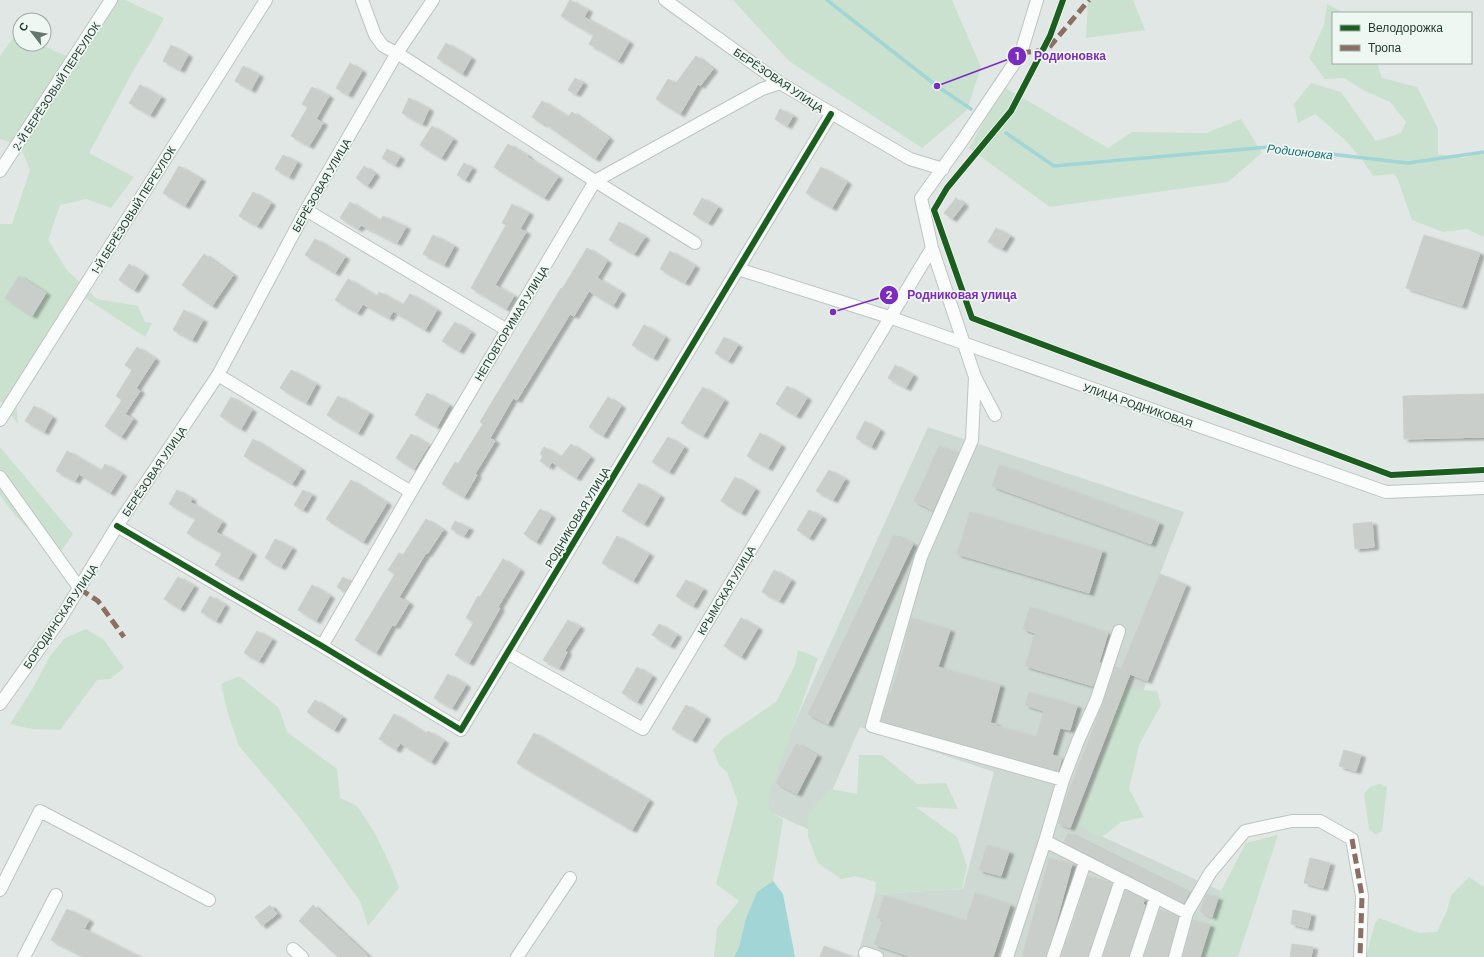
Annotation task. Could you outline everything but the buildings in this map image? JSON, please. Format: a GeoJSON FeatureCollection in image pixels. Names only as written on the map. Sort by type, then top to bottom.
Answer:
{"type":"FeatureCollection","features":[{"type":"Feature","properties":{"kind":"street","name":"2-Й БЕРЁЗОВЫЙ ПЕРЕУЛОК"},"geometry":{"type":"LineString","coordinates":[[0,171],[111,0]]}},
{"type":"Feature","properties":{"kind":"street","name":"1-Й БЕРЁЗОВЫЙ ПЕРЕУЛОК"},"geometry":{"type":"LineString","coordinates":[[0,420],[266,0]]}},
{"type":"Feature","properties":{"kind":"street"},"geometry":{"type":"LineString","coordinates":[[362,0],[375,35],[383,46],[397,53],[695,244]]}},
{"type":"Feature","properties":{"kind":"street","name":"БЕРЁЗОВАЯ УЛИЦА"},"geometry":{"type":"LineString","coordinates":[[117,526],[218,375],[306,210],[397,53],[433,0]]}},
{"type":"Feature","properties":{"kind":"street","name":"БЕРЁЗОВАЯ УЛИЦА"},"geometry":{"type":"LineString","coordinates":[[665,0],[780,83],[910,159],[943,169]]}},
{"type":"Feature","properties":{"kind":"street"},"geometry":{"type":"LineString","coordinates":[[995,415],[975,377],[932,248],[921,198],[943,169],[1021,53],[1037,0]]}},
{"type":"Feature","properties":{"kind":"street"},"geometry":{"type":"LineString","coordinates":[[595,181],[762,89],[780,83]]}},
{"type":"Feature","properties":{"kind":"street","name":"РОДНИКОВАЯ УЛИЦА"},"geometry":{"type":"LineString","coordinates":[[322,646],[461,730],[831,114]]}},
{"type":"Feature","properties":{"kind":"street","name":"НЕПОВТОРИМАЯ УЛИЦА"},"geometry":{"type":"LineString","coordinates":[[322,646],[411,492],[595,181]]}},
{"type":"Feature","properties":{"kind":"street"},"geometry":{"type":"LineString","coordinates":[[306,210],[507,330]]}},
{"type":"Feature","properties":{"kind":"street"},"geometry":{"type":"LineString","coordinates":[[890,317],[932,248]]}},
{"type":"Feature","properties":{"kind":"street","name":"УЛИЦА РОДНИКОВАЯ"},"geometry":{"type":"LineString","coordinates":[[738,269],[890,317],[1386,492],[1484,488]]}},
{"type":"Feature","properties":{"kind":"street","name":"КРЫМСКАЯ УЛИЦА"},"geometry":{"type":"LineString","coordinates":[[507,653],[643,729],[890,317]]}},
{"type":"Feature","properties":{"kind":"street"},"geometry":{"type":"LineString","coordinates":[[218,375],[411,492]]}},
{"type":"Feature","properties":{"kind":"street"},"geometry":{"type":"LineString","coordinates":[[975,377],[972,440],[921,556],[872,726],[1063,780]]}},
{"type":"Feature","properties":{"kind":"street"},"geometry":{"type":"LineString","coordinates":[[0,477],[80,589]]}},
{"type":"Feature","properties":{"kind":"street"},"geometry":{"type":"LineString","coordinates":[[117,526],[322,646]]}},
{"type":"Feature","properties":{"kind":"street","name":"БОРОДИНСКАЯ УЛИЦА"},"geometry":{"type":"LineString","coordinates":[[0,704],[59,621],[80,589],[117,526]]}},
{"type":"Feature","properties":{"kind":"street"},"geometry":{"type":"LineString","coordinates":[[1007,957],[1045,841],[1063,780],[1096,701],[1119,631]]}},
{"type":"Feature","properties":{"kind":"street"},"geometry":{"type":"LineString","coordinates":[[0,890],[40,811],[209,900]]}},
{"type":"Feature","properties":{"kind":"street"},"geometry":{"type":"LineString","coordinates":[[1175,957],[1187,913],[1210,873],[1245,831],[1292,820],[1320,821],[1352,839],[1362,896],[1360,957]]}},
{"type":"Feature","properties":{"kind":"street"},"geometry":{"type":"LineString","coordinates":[[1045,841],[1187,913]]}},
{"type":"Feature","properties":{"kind":"street"},"geometry":{"type":"LineString","coordinates":[[1053,957],[1085,862]]}},
{"type":"Feature","properties":{"kind":"street"},"geometry":{"type":"LineString","coordinates":[[517,957],[570,878]]}},
{"type":"Feature","properties":{"kind":"street"},"geometry":{"type":"LineString","coordinates":[[1095,957],[1121,880]]}},
{"type":"Feature","properties":{"kind":"street"},"geometry":{"type":"LineString","coordinates":[[24,957],[56,895]]}},
{"type":"Feature","properties":{"kind":"street"},"geometry":{"type":"LineString","coordinates":[[1136,957],[1156,897]]}},
{"type":"Feature","properties":{"kind":"street"},"geometry":{"type":"LineString","coordinates":[[293,949],[302,957]]}},
{"type":"Feature","properties":{"kind":"street"},"geometry":{"type":"LineString","coordinates":[[865,953],[877,957]]}},
{"type":"Feature","properties":{"kind":"shaded area"},"geometry":{"type":"Polygon","coordinates":[[[928,427],[1184,512],[1160,574],[1186,585],[1088,830],[1221,891],[1200,957],[857,957],[875,894],[963,889],[994,772],[860,727],[814,832],[757,806],[928,427]]]}},
{"type":"Feature","properties":{"kind":"green space"},"geometry":{"type":"Polygon","coordinates":[[[104,0],[125,0],[164,18],[133,71],[89,153],[134,177],[111,208],[86,199],[60,205],[48,240],[66,269],[97,299],[138,306],[145,322],[152,323],[145,337],[79,294],[16,398],[18,424],[0,401],[0,224],[12,224],[30,170],[20,146],[0,139],[0,56],[12,40],[12,52],[52,52],[52,50],[69,57],[104,0]]]}},
{"type":"Feature","properties":{"kind":"green space"},"geometry":{"type":"Polygon","coordinates":[[[733,0],[952,0],[981,67],[967,110],[922,148],[789,61],[733,0]]]}},
{"type":"Feature","properties":{"kind":"green space"},"geometry":{"type":"Polygon","coordinates":[[[1088,0],[1133,0],[1145,30],[1086,38],[1088,0]]]}},
{"type":"Feature","properties":{"kind":"green space"},"geometry":{"type":"Polygon","coordinates":[[[1327,4],[1342,12],[1332,12],[1332,64],[1377,64],[1382,78],[1417,87],[1438,129],[1438,154],[1463,158],[1484,152],[1484,237],[1467,229],[1443,232],[1412,220],[1398,180],[1394,174],[1373,176],[1361,158],[1344,139],[1315,114],[1298,123],[1294,104],[1311,83],[1341,92],[1376,141],[1401,133],[1406,122],[1390,102],[1363,90],[1344,78],[1325,79],[1309,58],[1324,25],[1327,4]]]}},
{"type":"Feature","properties":{"kind":"green space"},"geometry":{"type":"Polygon","coordinates":[[[1004,87],[1108,148],[1132,132],[1206,133],[1241,119],[1262,153],[1228,182],[1050,207],[969,148],[1004,87]]]}},
{"type":"Feature","properties":{"kind":"green space"},"geometry":{"type":"Polygon","coordinates":[[[0,447],[73,534],[56,558],[15,515],[0,495],[0,447]]]}},
{"type":"Feature","properties":{"kind":"green space"},"geometry":{"type":"Polygon","coordinates":[[[86,629],[104,640],[124,668],[110,679],[97,680],[60,730],[32,729],[10,724],[33,688],[50,656],[65,638],[86,629]]]}},
{"type":"Feature","properties":{"kind":"green space"},"geometry":{"type":"Polygon","coordinates":[[[798,650],[818,658],[769,794],[769,810],[783,820],[773,881],[757,892],[746,918],[739,947],[734,957],[714,957],[717,928],[739,901],[716,884],[738,802],[727,772],[719,765],[713,750],[723,738],[776,702],[795,665],[798,650]]]}},
{"type":"Feature","properties":{"kind":"green space"},"geometry":{"type":"Polygon","coordinates":[[[239,676],[279,708],[287,732],[337,769],[340,798],[357,806],[375,833],[399,888],[368,926],[360,901],[300,818],[239,746],[228,714],[221,684],[239,676]]]}},
{"type":"Feature","properties":{"kind":"green space"},"geometry":{"type":"Polygon","coordinates":[[[1126,689],[1157,691],[1161,705],[1139,745],[1129,789],[1144,817],[1121,822],[1102,837],[1088,831],[1079,824],[1112,737],[1106,712],[1126,689]]]}},
{"type":"Feature","properties":{"kind":"green space"},"geometry":{"type":"Polygon","coordinates":[[[859,755],[882,755],[917,784],[946,783],[958,809],[916,807],[957,837],[967,866],[962,889],[875,894],[876,882],[855,876],[841,879],[818,863],[808,837],[808,815],[830,789],[857,794],[859,755]]]}},
{"type":"Feature","properties":{"kind":"green space"},"geometry":{"type":"Polygon","coordinates":[[[1380,784],[1387,787],[1382,831],[1376,835],[1369,829],[1364,794],[1370,787],[1380,784]]]}},
{"type":"Feature","properties":{"kind":"green space"},"geometry":{"type":"Polygon","coordinates":[[[1278,835],[1238,957],[1200,957],[1221,891],[1246,843],[1278,835]]]}},
{"type":"Feature","properties":{"kind":"green space"},"geometry":{"type":"Polygon","coordinates":[[[1469,877],[1484,887],[1484,957],[1366,957],[1375,923],[1379,918],[1419,933],[1437,932],[1447,911],[1451,895],[1469,877]]]}},
{"type":"Feature","properties":{"kind":"water"},"geometry":{"type":"Polygon","coordinates":[[[773,881],[783,894],[795,957],[734,957],[739,947],[746,918],[757,892],[773,881]]]}},
{"type":"Feature","properties":{"kind":"waterway","name":"Родионовка"},"geometry":{"type":"LineString","coordinates":[[827,0],[937,86],[971,109]]}},
{"type":"Feature","properties":{"kind":"waterway","name":"Родионовка"},"geometry":{"type":"LineString","coordinates":[[1006,133],[1054,166],[1269,147],[1408,163],[1484,152]]}},
{"type":"Feature","properties":{"kind":"marked path"},"geometry":{"type":"LineString","coordinates":[[1021,53],[1047,50],[1089,0]]}},
{"type":"Feature","properties":{"kind":"marked path"},"geometry":{"type":"LineString","coordinates":[[80,589],[98,601],[124,637]]}},
{"type":"Feature","properties":{"kind":"marked path"},"geometry":{"type":"LineString","coordinates":[[1352,839],[1362,896],[1360,957]]}},
{"type":"Feature","properties":{"kind":"cycle path"},"geometry":{"type":"LineString","coordinates":[[1063,0],[1050,36],[1011,111],[947,188],[934,210],[972,318],[1391,475],[1484,470]]}},
{"type":"Feature","properties":{"kind":"cycle path"},"geometry":{"type":"LineString","coordinates":[[117,526],[322,646],[461,730],[831,114]]}},
{"type":"Feature","properties":{"kind":"place","name":"Родионовка"},"geometry":{"type":"Point","coordinates":[937,86]}},
{"type":"Feature","properties":{"kind":"place","name":"Родниковая улица"},"geometry":{"type":"Point","coordinates":[833,312]}}]}
